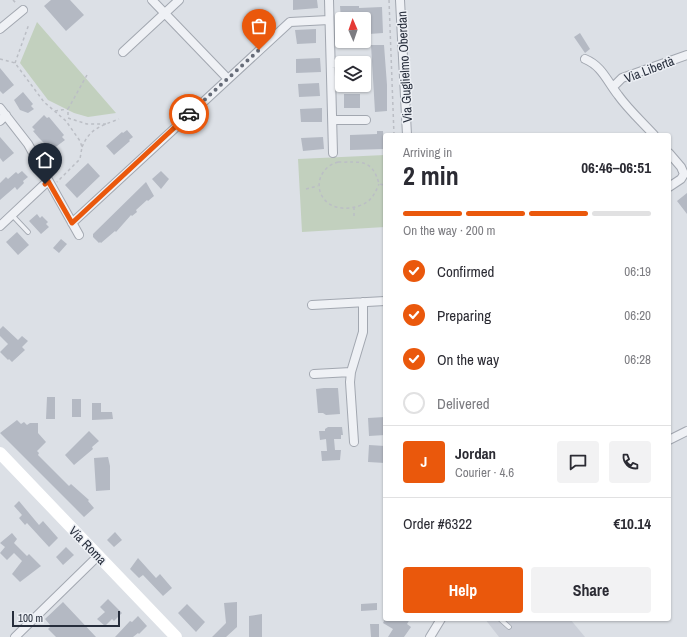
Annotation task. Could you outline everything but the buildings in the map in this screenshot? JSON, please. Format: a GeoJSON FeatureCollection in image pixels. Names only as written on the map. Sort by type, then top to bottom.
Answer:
{"type":"FeatureCollection","features":[{"type":"Feature","properties":{"kind":"main road","name":"Via Roma"},"geometry":{"type":"LineString","coordinates":[[1,456],[98,556],[170,635]]}},
{"type":"Feature","properties":{"kind":"street"},"geometry":{"type":"LineString","coordinates":[[152,0],[166,12],[228,79]]}},
{"type":"Feature","properties":{"kind":"street"},"geometry":{"type":"LineString","coordinates":[[123,52],[179,0]]}},
{"type":"Feature","properties":{"kind":"street"},"geometry":{"type":"LineString","coordinates":[[329,0],[333,153]]}},
{"type":"Feature","properties":{"kind":"street","name":"Via Guglielmo Oberdan"},"geometry":{"type":"LineString","coordinates":[[400,0],[407,133]]}},
{"type":"Feature","properties":{"kind":"street"},"geometry":{"type":"LineString","coordinates":[[0,29],[23,10]]}},
{"type":"Feature","properties":{"kind":"street"},"geometry":{"type":"LineString","coordinates":[[72,223],[290,22],[329,20]]}},
{"type":"Feature","properties":{"kind":"street","name":"Via Libertà"},"geometry":{"type":"LineString","coordinates":[[613,87],[622,78],[687,55]]}},
{"type":"Feature","properties":{"kind":"street","name":"Via Libertà"},"geometry":{"type":"LineString","coordinates":[[585,59],[594,63],[599,68],[617,94],[652,133]]}},
{"type":"Feature","properties":{"kind":"street"},"geometry":{"type":"LineString","coordinates":[[331,64],[335,64]]}},
{"type":"Feature","properties":{"kind":"street"},"geometry":{"type":"LineString","coordinates":[[0,108],[3,118],[28,144],[79,235]]}},
{"type":"Feature","properties":{"kind":"street"},"geometry":{"type":"LineString","coordinates":[[333,120],[366,120]]}},
{"type":"Feature","properties":{"kind":"street"},"geometry":{"type":"LineString","coordinates":[[671,155],[681,167],[684,174],[681,179],[671,186]]}},
{"type":"Feature","properties":{"kind":"street"},"geometry":{"type":"LineString","coordinates":[[0,226],[50,184]]}},
{"type":"Feature","properties":{"kind":"street"},"geometry":{"type":"LineString","coordinates":[[312,305],[383,301]]}},
{"type":"Feature","properties":{"kind":"street"},"geometry":{"type":"LineString","coordinates":[[354,442],[350,382],[351,372],[363,332],[363,302]]}},
{"type":"Feature","properties":{"kind":"street"},"geometry":{"type":"LineString","coordinates":[[314,374],[351,372]]}},
{"type":"Feature","properties":{"kind":"street"},"geometry":{"type":"LineString","coordinates":[[671,439],[687,431]]}},
{"type":"Feature","properties":{"kind":"street"},"geometry":{"type":"LineString","coordinates":[[15,637],[98,556]]}},
{"type":"Feature","properties":{"kind":"street"},"geometry":{"type":"LineString","coordinates":[[430,637],[440,621]]}},
{"type":"Feature","properties":{"kind":"lane"},"geometry":{"type":"LineString","coordinates":[[12,215],[28,232]]}},
{"type":"Feature","properties":{"kind":"path"},"geometry":{"type":"LineString","coordinates":[[389,0],[394,133]]}},
{"type":"Feature","properties":{"kind":"path"},"geometry":{"type":"LineString","coordinates":[[14,63],[30,24]]}},
{"type":"Feature","properties":{"kind":"path"},"geometry":{"type":"LineString","coordinates":[[0,59],[14,63],[32,88],[66,121],[82,147]]}},
{"type":"Feature","properties":{"kind":"path"},"geometry":{"type":"LineString","coordinates":[[66,121],[68,118],[68,110],[87,75]]}},
{"type":"Feature","properties":{"kind":"path"},"geometry":{"type":"LineString","coordinates":[[54,111],[68,110]]}},
{"type":"Feature","properties":{"kind":"path"},"geometry":{"type":"LineString","coordinates":[[68,118],[87,124],[106,124]]}},
{"type":"Feature","properties":{"kind":"path"},"geometry":{"type":"LineString","coordinates":[[50,184],[77,164],[87,136],[106,124],[120,119]]}},
{"type":"Feature","properties":{"kind":"path"},"geometry":{"type":"LineString","coordinates":[[333,153],[337,157],[338,162]]}},
{"type":"Feature","properties":{"kind":"path"},"geometry":{"type":"LineString","coordinates":[[360,161],[368,165],[376,173],[379,184],[372,197],[367,202],[354,207],[337,207],[328,204],[323,198],[318,186],[322,173],[328,167],[338,162],[360,161]]}},
{"type":"Feature","properties":{"kind":"path"},"geometry":{"type":"LineString","coordinates":[[379,184],[383,185]]}},
{"type":"Feature","properties":{"kind":"path"},"geometry":{"type":"LineString","coordinates":[[306,189],[318,186]]}},
{"type":"Feature","properties":{"kind":"path"},"geometry":{"type":"LineString","coordinates":[[354,207],[354,218]]}},
{"type":"Feature","properties":{"kind":"shaded area"},"geometry":{"type":"Polygon","coordinates":[[[487,621],[572,621],[585,637],[499,637],[487,621]]]}},
{"type":"Feature","properties":{"kind":"green space"},"geometry":{"type":"Polygon","coordinates":[[[37,22],[116,113],[88,117],[74,113],[48,100],[20,63],[37,22]]]}},
{"type":"Feature","properties":{"kind":"green space"},"geometry":{"type":"Polygon","coordinates":[[[383,155],[383,227],[302,232],[298,159],[383,155]]]}},
{"type":"Feature","properties":{"kind":"way so far"},"geometry":{"type":"LineString","coordinates":[[189,114],[259,50]]}},
{"type":"Feature","properties":{"kind":"route"},"geometry":{"type":"LineString","coordinates":[[45,184],[48,181],[72,223],[189,114]]}}]}
